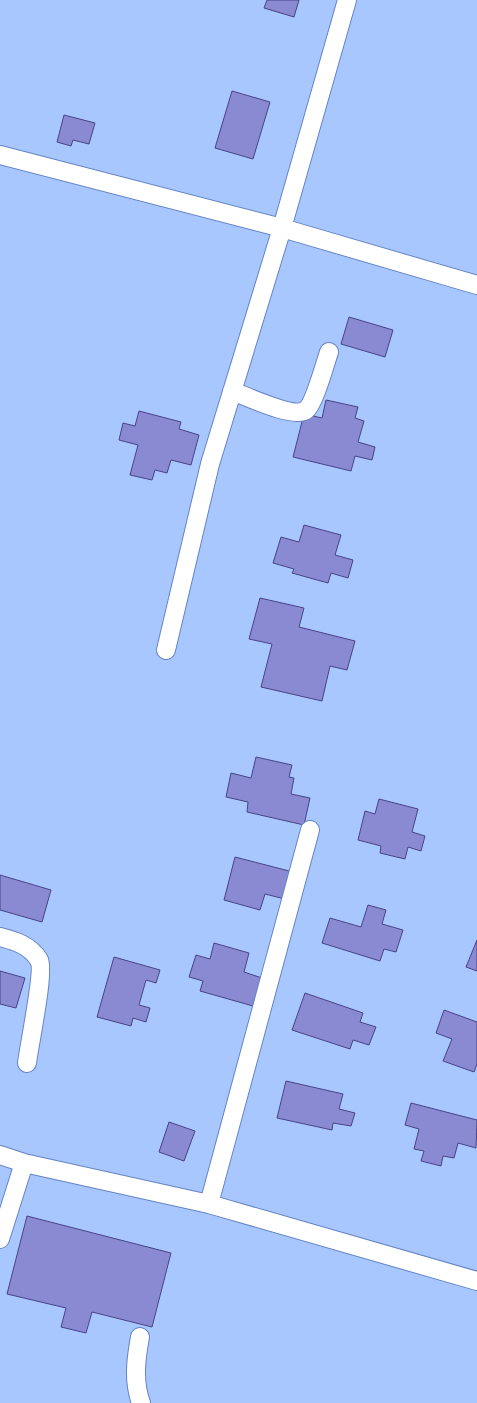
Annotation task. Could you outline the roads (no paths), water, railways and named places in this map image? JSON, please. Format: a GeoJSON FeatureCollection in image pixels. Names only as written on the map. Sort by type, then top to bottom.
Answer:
{"type":"FeatureCollection","features":[{"type":"Feature","properties":{"kind":"street"},"geometry":{"type":"LineString","coordinates":[[166,650],[210,464],[282,228],[347,0]]}},
{"type":"Feature","properties":{"kind":"street"},"geometry":{"type":"LineString","coordinates":[[0,155],[282,228],[477,285]]}},
{"type":"Feature","properties":{"kind":"street"},"geometry":{"type":"LineString","coordinates":[[232,391],[288,412],[300,413],[307,410],[312,402],[328,352]]}},
{"type":"Feature","properties":{"kind":"street"},"geometry":{"type":"LineString","coordinates":[[209,1204],[310,830]]}},
{"type":"Feature","properties":{"kind":"street"},"geometry":{"type":"LineString","coordinates":[[0,937],[19,942],[32,950],[40,962],[40,982],[26,1063]]}},
{"type":"Feature","properties":{"kind":"street"},"geometry":{"type":"LineString","coordinates":[[0,1155],[24,1163],[209,1204],[477,1281]]}},
{"type":"Feature","properties":{"kind":"street"},"geometry":{"type":"LineString","coordinates":[[0,1239],[24,1163]]}},
{"type":"Feature","properties":{"kind":"street"},"geometry":{"type":"LineString","coordinates":[[140,1337],[135,1363],[136,1381],[141,1403]]}}]}
